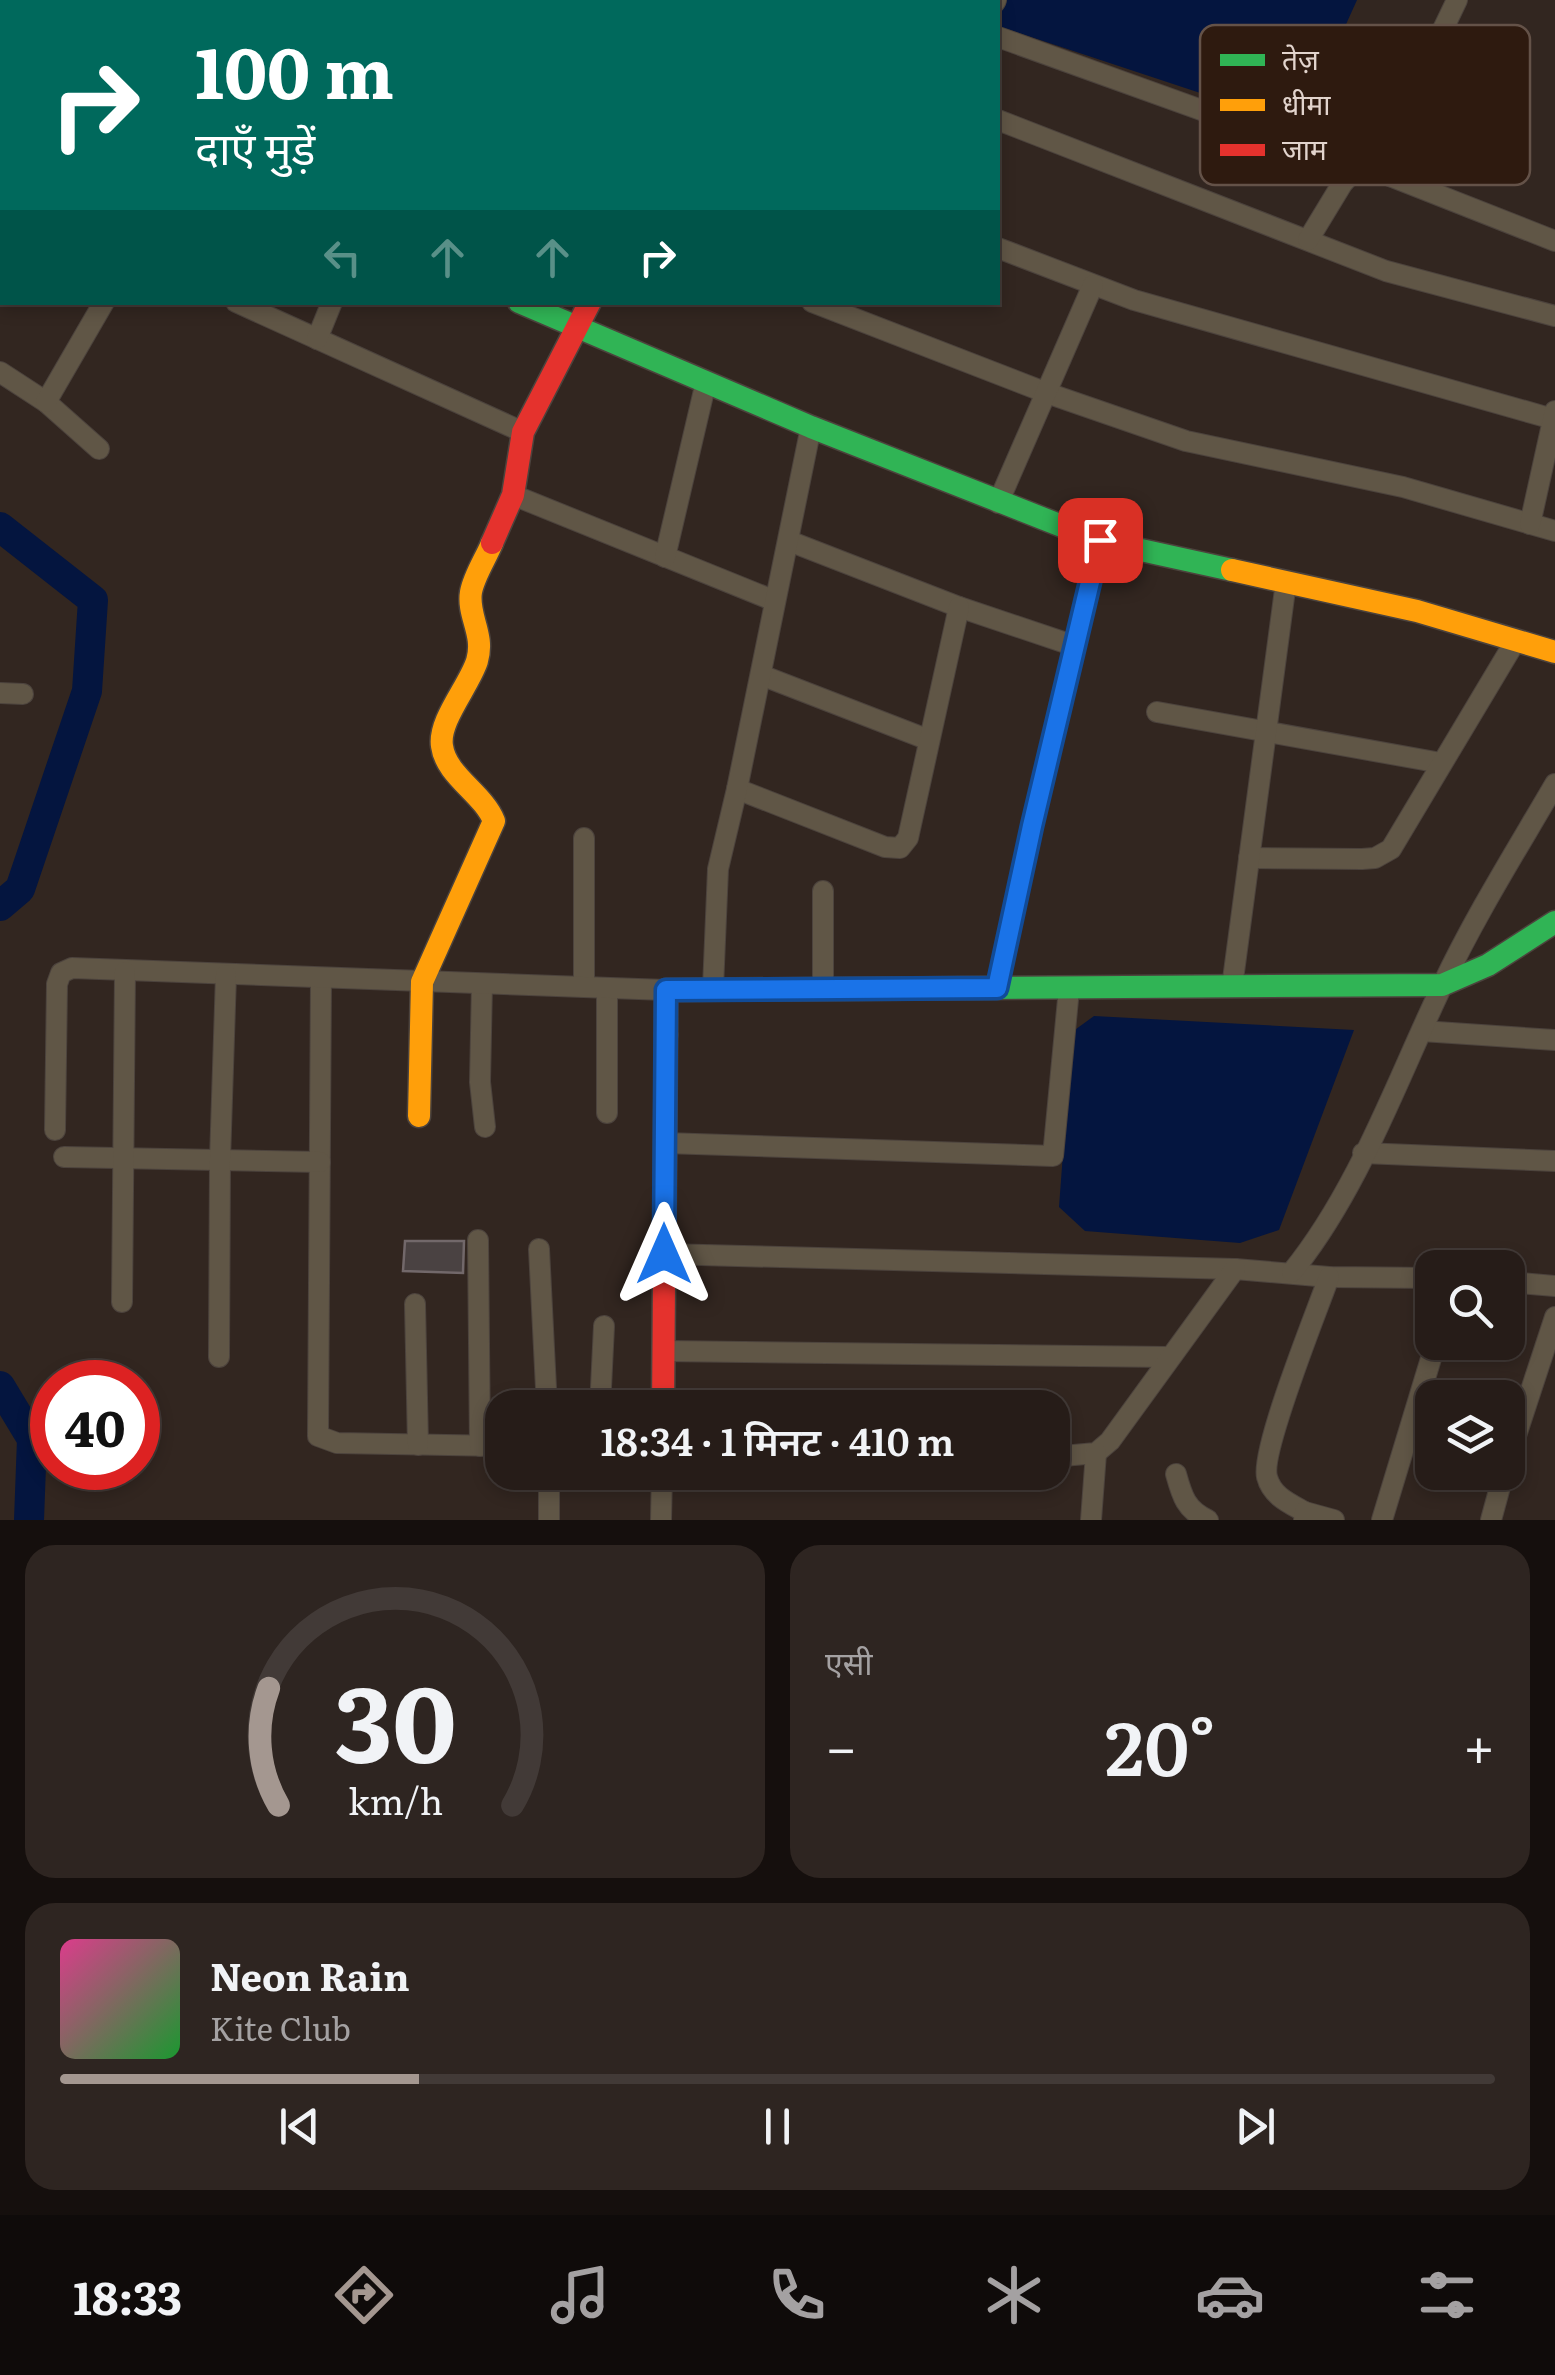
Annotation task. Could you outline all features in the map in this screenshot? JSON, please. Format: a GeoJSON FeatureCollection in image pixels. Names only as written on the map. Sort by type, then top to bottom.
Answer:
{"type":"FeatureCollection","features":[{"type":"Feature","properties":{"kind":"street"},"geometry":{"type":"LineString","coordinates":[[1445,25],[1457,0]]}},
{"type":"Feature","properties":{"kind":"street"},"geometry":{"type":"LineString","coordinates":[[1000,37],[1200,109]]}},
{"type":"Feature","properties":{"kind":"street"},"geometry":{"type":"LineString","coordinates":[[1000,121],[1386,271],[1555,316]]}},
{"type":"Feature","properties":{"kind":"street"},"geometry":{"type":"LineString","coordinates":[[1308,240],[1343,185]]}},
{"type":"Feature","properties":{"kind":"street"},"geometry":{"type":"LineString","coordinates":[[1416,185],[1555,241]]}},
{"type":"Feature","properties":{"kind":"street"},"geometry":{"type":"LineString","coordinates":[[1000,249],[1134,300],[1554,415],[1530,524]]}},
{"type":"Feature","properties":{"kind":"street"},"geometry":{"type":"LineString","coordinates":[[998,503],[1093,285]]}},
{"type":"Feature","properties":{"kind":"street"},"geometry":{"type":"LineString","coordinates":[[46,402],[102,305]]}},
{"type":"Feature","properties":{"kind":"street"},"geometry":{"type":"LineString","coordinates":[[243,305],[524,432]]}},
{"type":"Feature","properties":{"kind":"street"},"geometry":{"type":"LineString","coordinates":[[317,339],[331,305]]}},
{"type":"Feature","properties":{"kind":"street"},"geometry":{"type":"LineString","coordinates":[[526,305],[812,427],[1100,540],[1417,611],[1555,652]]}},
{"type":"Feature","properties":{"kind":"street"},"geometry":{"type":"LineString","coordinates":[[419,1116],[422,982],[494,820],[491,807],[452,769],[440,743],[442,730],[479,654],[471,592],[513,495],[524,432],[588,305]]}},
{"type":"Feature","properties":{"kind":"street"},"geometry":{"type":"LineString","coordinates":[[846,309],[1047,393],[1186,441],[1385,483],[1555,531]]}},
{"type":"Feature","properties":{"kind":"street"},"geometry":{"type":"LineString","coordinates":[[0,372],[46,402],[100,450]]}},
{"type":"Feature","properties":{"kind":"street"},"geometry":{"type":"LineString","coordinates":[[665,557],[706,382]]}},
{"type":"Feature","properties":{"kind":"street"},"geometry":{"type":"LineString","coordinates":[[713,988],[718,869],[812,427]]}},
{"type":"Feature","properties":{"kind":"street"},"geometry":{"type":"LineString","coordinates":[[513,495],[775,601]]}},
{"type":"Feature","properties":{"kind":"street"},"geometry":{"type":"LineString","coordinates":[[997,988],[1100,540]]}},
{"type":"Feature","properties":{"kind":"street"},"geometry":{"type":"LineString","coordinates":[[789,542],[958,607],[1075,646]]}},
{"type":"Feature","properties":{"kind":"street"},"geometry":{"type":"LineString","coordinates":[[1232,987],[1286,582]]}},
{"type":"Feature","properties":{"kind":"street"},"geometry":{"type":"LineString","coordinates":[[738,788],[885,847],[900,848],[908,838],[958,607]]}},
{"type":"Feature","properties":{"kind":"street"},"geometry":{"type":"LineString","coordinates":[[1249,858],[1362,859],[1383,854],[1397,840],[1516,640]]}},
{"type":"Feature","properties":{"kind":"street"},"geometry":{"type":"LineString","coordinates":[[761,675],[929,740]]}},
{"type":"Feature","properties":{"kind":"street"},"geometry":{"type":"LineString","coordinates":[[0,694],[24,694]]}},
{"type":"Feature","properties":{"kind":"street"},"geometry":{"type":"LineString","coordinates":[[1157,712],[1441,763]]}},
{"type":"Feature","properties":{"kind":"street"},"geometry":{"type":"LineString","coordinates":[[1292,1272],[1326,1224],[1442,986],[1555,784]]}},
{"type":"Feature","properties":{"kind":"street"},"geometry":{"type":"LineString","coordinates":[[584,838],[584,987]]}},
{"type":"Feature","properties":{"kind":"street"},"geometry":{"type":"LineString","coordinates":[[823,891],[823,989]]}},
{"type":"Feature","properties":{"kind":"street"},"geometry":{"type":"LineString","coordinates":[[55,1130],[57,984],[61,973],[72,968],[666,990],[1442,986],[1488,964],[1555,922]]}},
{"type":"Feature","properties":{"kind":"street"},"geometry":{"type":"LineString","coordinates":[[122,1302],[125,972]]}},
{"type":"Feature","properties":{"kind":"street"},"geometry":{"type":"LineString","coordinates":[[219,1358],[226,975]]}},
{"type":"Feature","properties":{"kind":"street"},"geometry":{"type":"LineString","coordinates":[[321,978],[318,1436],[338,1444],[485,1446]]}},
{"type":"Feature","properties":{"kind":"street"},"geometry":{"type":"LineString","coordinates":[[482,984],[480,1082],[485,1127]]}},
{"type":"Feature","properties":{"kind":"street"},"geometry":{"type":"LineString","coordinates":[[607,988],[607,1113]]}},
{"type":"Feature","properties":{"kind":"street"},"geometry":{"type":"LineString","coordinates":[[665,1144],[1054,1156],[1069,989]]}},
{"type":"Feature","properties":{"kind":"street"},"geometry":{"type":"LineString","coordinates":[[663,1390],[666,990]]}},
{"type":"Feature","properties":{"kind":"street"},"geometry":{"type":"LineString","coordinates":[[1422,1032],[1555,1040]]}},
{"type":"Feature","properties":{"kind":"street"},"geometry":{"type":"LineString","coordinates":[[1363,1153],[1555,1162]]}},
{"type":"Feature","properties":{"kind":"street"},"geometry":{"type":"LineString","coordinates":[[64,1157],[320,1162]]}},
{"type":"Feature","properties":{"kind":"street"},"geometry":{"type":"LineString","coordinates":[[478,1240],[480,1446]]}},
{"type":"Feature","properties":{"kind":"street"},"geometry":{"type":"LineString","coordinates":[[539,1249],[546,1390]]}},
{"type":"Feature","properties":{"kind":"street"},"geometry":{"type":"LineString","coordinates":[[664,1254],[1235,1269],[1329,1277],[1415,1278]]}},
{"type":"Feature","properties":{"kind":"street"},"geometry":{"type":"LineString","coordinates":[[1070,1455],[1096,1453],[1110,1441],[1235,1269]]}},
{"type":"Feature","properties":{"kind":"street"},"geometry":{"type":"LineString","coordinates":[[1329,1277],[1279,1417],[1265,1472],[1270,1487],[1304,1516],[1334,1520]]}},
{"type":"Feature","properties":{"kind":"street"},"geometry":{"type":"LineString","coordinates":[[1525,1283],[1555,1286]]}},
{"type":"Feature","properties":{"kind":"street"},"geometry":{"type":"LineString","coordinates":[[415,1304],[418,1445]]}},
{"type":"Feature","properties":{"kind":"street"},"geometry":{"type":"LineString","coordinates":[[1525,1408],[1555,1316]]}},
{"type":"Feature","properties":{"kind":"street"},"geometry":{"type":"LineString","coordinates":[[601,1390],[604,1326]]}},
{"type":"Feature","properties":{"kind":"street"},"geometry":{"type":"LineString","coordinates":[[663,1351],[1170,1357]]}},
{"type":"Feature","properties":{"kind":"street"},"geometry":{"type":"LineString","coordinates":[[1382,1520],[1431,1360]]}},
{"type":"Feature","properties":{"kind":"street"},"geometry":{"type":"LineString","coordinates":[[1091,1520],[1096,1453]]}},
{"type":"Feature","properties":{"kind":"street"},"geometry":{"type":"LineString","coordinates":[[1176,1474],[1191,1510],[1208,1520]]}},
{"type":"Feature","properties":{"kind":"street"},"geometry":{"type":"LineString","coordinates":[[549,1490],[549,1520]]}},
{"type":"Feature","properties":{"kind":"street"},"geometry":{"type":"LineString","coordinates":[[661,1520],[662,1490]]}},
{"type":"Feature","properties":{"kind":"street"},"geometry":{"type":"LineString","coordinates":[[1491,1520],[1499,1490]]}},
{"type":"Feature","properties":{"kind":"water"},"geometry":{"type":"Polygon","coordinates":[[[1004,0],[1357,0],[1346,25],[1200,25],[1200,93],[1000,27],[1004,0]]]}},
{"type":"Feature","properties":{"kind":"water"},"geometry":{"type":"Polygon","coordinates":[[[1094,1016],[1354,1030],[1279,1230],[1240,1243],[1085,1231],[1059,1207],[1072,1032],[1094,1016]]]}},
{"type":"Feature","properties":{"kind":"building"},"geometry":{"type":"Polygon","coordinates":[[[405,1241],[464,1241],[463,1273],[403,1271],[405,1241]]]}},
{"type":"Feature","properties":{"kind":"waterway"},"geometry":{"type":"LineString","coordinates":[[0,527],[93,600],[87,691],[20,889],[0,906]]}},
{"type":"Feature","properties":{"kind":"waterway"},"geometry":{"type":"LineString","coordinates":[[0,1386],[32,1439],[29,1520]]}},
{"type":"Feature","properties":{"kind":"traffic: fast"},"geometry":{"type":"LineString","coordinates":[[526,305],[811,427],[1100,541],[1232,570]]}},
{"type":"Feature","properties":{"kind":"traffic: fast"},"geometry":{"type":"LineString","coordinates":[[666,1035],[666,990],[1442,985],[1488,965],[1555,922]]}},
{"type":"Feature","properties":{"kind":"traffic: slow"},"geometry":{"type":"LineString","coordinates":[[419,1116],[422,982],[494,821],[450,766],[442,746],[445,726],[477,661],[479,642],[471,592],[492,543]]}},
{"type":"Feature","properties":{"kind":"traffic: slow"},"geometry":{"type":"LineString","coordinates":[[1232,570],[1417,611],[1555,652]]}},
{"type":"Feature","properties":{"kind":"traffic: jam"},"geometry":{"type":"LineString","coordinates":[[492,543],[513,495],[523,432],[588,305]]}},
{"type":"Feature","properties":{"kind":"traffic: jam"},"geometry":{"type":"LineString","coordinates":[[663,1390],[666,1035]]}},
{"type":"Feature","properties":{"kind":"route"},"geometry":{"type":"LineString","coordinates":[[664,1254],[666,990],[997,988],[1100,540]]}}]}
